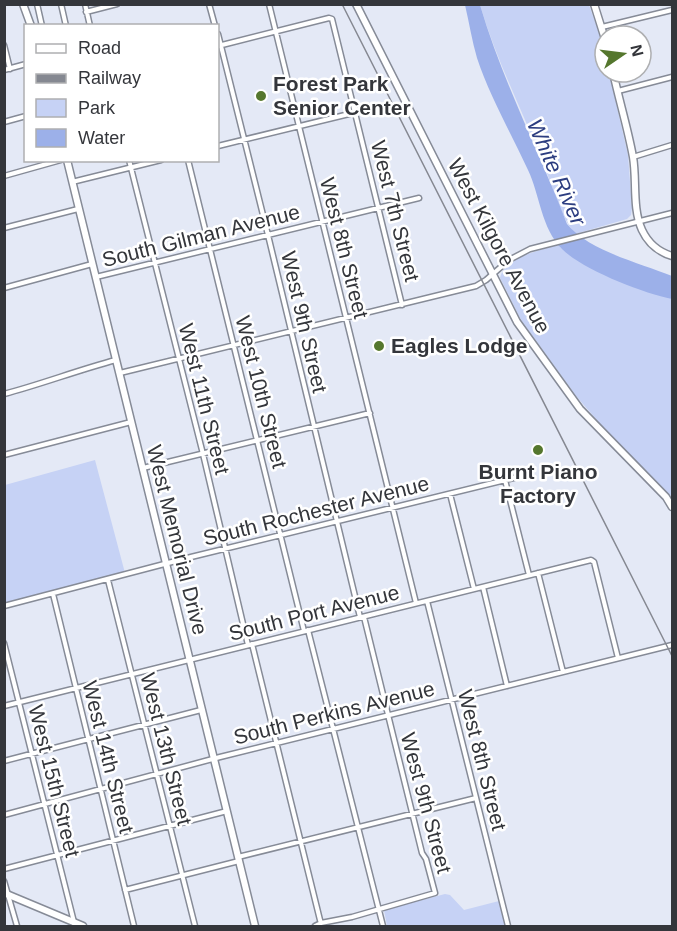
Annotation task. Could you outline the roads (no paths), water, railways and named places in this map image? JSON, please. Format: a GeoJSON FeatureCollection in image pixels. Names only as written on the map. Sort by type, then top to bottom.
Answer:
{"type":"FeatureCollection","features":[{"type":"Feature","properties":{"kind":"main road"},"geometry":{"type":"LineString","coordinates":[[23,4],[30,24]]}},
{"type":"Feature","properties":{"kind":"main road","name":"West Kilgore Avenue"},"geometry":{"type":"LineString","coordinates":[[356,4],[517,322],[580,409],[666,496],[672,507]]}},
{"type":"Feature","properties":{"kind":"main road"},"geometry":{"type":"LineString","coordinates":[[594,4],[601,24]]}},
{"type":"Feature","properties":{"kind":"main road"},"geometry":{"type":"LineString","coordinates":[[616,84],[633,158],[639,222],[651,243],[672,256]]}},
{"type":"Feature","properties":{"kind":"main road","name":"West Memorial Drive"},"geometry":{"type":"LineString","coordinates":[[67,162],[255,927]]}},
{"type":"Feature","properties":{"kind":"main road"},"geometry":{"type":"LineString","coordinates":[[7,894],[83,927]]}},
{"type":"Feature","properties":{"kind":"street"},"geometry":{"type":"LineString","coordinates":[[37,4],[42,24]]}},
{"type":"Feature","properties":{"kind":"street"},"geometry":{"type":"LineString","coordinates":[[61,4],[66,24]]}},
{"type":"Feature","properties":{"kind":"street"},"geometry":{"type":"LineString","coordinates":[[85,4],[90,24]]}},
{"type":"Feature","properties":{"kind":"street"},"geometry":{"type":"LineString","coordinates":[[87,12],[117,4]]}},
{"type":"Feature","properties":{"kind":"street"},"geometry":{"type":"LineString","coordinates":[[209,4],[214,24]]}},
{"type":"Feature","properties":{"kind":"street","name":"West 8th Street"},"geometry":{"type":"LineString","coordinates":[[269,4],[416,603]]}},
{"type":"Feature","properties":{"kind":"street"},"geometry":{"type":"LineString","coordinates":[[614,24],[672,10]]}},
{"type":"Feature","properties":{"kind":"street","name":"West 7th Street"},"geometry":{"type":"LineString","coordinates":[[276,32],[332,19],[402,305]]}},
{"type":"Feature","properties":{"kind":"street"},"geometry":{"type":"LineString","coordinates":[[219,45],[276,32]]}},
{"type":"Feature","properties":{"kind":"street"},"geometry":{"type":"LineString","coordinates":[[4,45],[10,69]]}},
{"type":"Feature","properties":{"kind":"street","name":"West 9th Street"},"geometry":{"type":"LineString","coordinates":[[219,45],[268,235],[336,522],[412,814],[435,893],[379,909]]}},
{"type":"Feature","properties":{"kind":"street"},"geometry":{"type":"LineString","coordinates":[[4,70],[24,65]]}},
{"type":"Feature","properties":{"kind":"street"},"geometry":{"type":"LineString","coordinates":[[617,91],[672,77]]}},
{"type":"Feature","properties":{"kind":"street"},"geometry":{"type":"LineString","coordinates":[[219,146],[386,105]]}},
{"type":"Feature","properties":{"kind":"street"},"geometry":{"type":"LineString","coordinates":[[4,122],[24,117]]}},
{"type":"Feature","properties":{"kind":"street"},"geometry":{"type":"LineString","coordinates":[[633,158],[672,145]]}},
{"type":"Feature","properties":{"kind":"street"},"geometry":{"type":"LineString","coordinates":[[4,176],[54,162]]}},
{"type":"Feature","properties":{"kind":"street","name":"West 11th Street"},"geometry":{"type":"LineString","coordinates":[[130,162],[225,549],[277,743],[321,923]]}},
{"type":"Feature","properties":{"kind":"street"},"geometry":{"type":"LineString","coordinates":[[72,182],[154,162]]}},
{"type":"Feature","properties":{"kind":"street","name":"West 10th Street"},"geometry":{"type":"LineString","coordinates":[[188,162],[280,536],[383,927]]}},
{"type":"Feature","properties":{"kind":"street","name":"South Gilman Avenue"},"geometry":{"type":"LineString","coordinates":[[96,278],[419,198]]}},
{"type":"Feature","properties":{"kind":"street"},"geometry":{"type":"LineString","coordinates":[[4,228],[78,209]]}},
{"type":"Feature","properties":{"kind":"street"},"geometry":{"type":"LineString","coordinates":[[119,373],[476,286],[514,256],[537,247],[672,213]]}},
{"type":"Feature","properties":{"kind":"street","name":"South Gilman Avenue"},"geometry":{"type":"LineString","coordinates":[[4,288],[92,264]]}},
{"type":"Feature","properties":{"kind":"street"},"geometry":{"type":"LineString","coordinates":[[4,394],[49,382],[72,371],[116,360]]}},
{"type":"Feature","properties":{"kind":"street"},"geometry":{"type":"LineString","coordinates":[[142,468],[369,413]]}},
{"type":"Feature","properties":{"kind":"street"},"geometry":{"type":"LineString","coordinates":[[4,455],[131,422]]}},
{"type":"Feature","properties":{"kind":"street","name":"South Rochester Avenue"},"geometry":{"type":"LineString","coordinates":[[4,606],[530,474]]}},
{"type":"Feature","properties":{"kind":"street"},"geometry":{"type":"LineString","coordinates":[[506,480],[529,575]]}},
{"type":"Feature","properties":{"kind":"street"},"geometry":{"type":"LineString","coordinates":[[450,494],[474,589]]}},
{"type":"Feature","properties":{"kind":"street","name":"South Port Avenue"},"geometry":{"type":"LineString","coordinates":[[4,706],[591,560],[594,562],[618,658]]}},
{"type":"Feature","properties":{"kind":"street"},"geometry":{"type":"LineString","coordinates":[[538,573],[563,672]]}},
{"type":"Feature","properties":{"kind":"street","name":"West 13th Street"},"geometry":{"type":"LineString","coordinates":[[108,579],[195,927]]}},
{"type":"Feature","properties":{"kind":"street"},"geometry":{"type":"LineString","coordinates":[[483,587],[507,686]]}},
{"type":"Feature","properties":{"kind":"street","name":"West 14th Street"},"geometry":{"type":"LineString","coordinates":[[53,594],[134,927]]}},
{"type":"Feature","properties":{"kind":"street","name":"West 8th Street"},"geometry":{"type":"LineString","coordinates":[[427,601],[508,927]]}},
{"type":"Feature","properties":{"kind":"street","name":"West 15th Street"},"geometry":{"type":"LineString","coordinates":[[4,643],[74,925]]}},
{"type":"Feature","properties":{"kind":"street","name":"South Perkins Avenue"},"geometry":{"type":"LineString","coordinates":[[4,815],[214,759],[672,645]]}},
{"type":"Feature","properties":{"kind":"street"},"geometry":{"type":"LineString","coordinates":[[4,761],[201,710]]}},
{"type":"Feature","properties":{"kind":"street"},"geometry":{"type":"LineString","coordinates":[[125,890],[182,876],[301,841],[476,798]]}},
{"type":"Feature","properties":{"kind":"street"},"geometry":{"type":"LineString","coordinates":[[4,869],[226,811]]}},
{"type":"Feature","properties":{"kind":"street"},"geometry":{"type":"LineString","coordinates":[[4,881],[17,927]]}},
{"type":"Feature","properties":{"kind":"street"},"geometry":{"type":"LineString","coordinates":[[315,927],[321,923],[379,909]]}},
{"type":"Feature","properties":{"kind":"water"},"geometry":{"type":"Polygon","coordinates":[[[465,5],[480,5],[510,88],[567,224],[588,242],[601,249],[672,276],[672,299],[646,292],[598,272],[572,257],[555,241],[545,221],[528,170],[482,72],[475,52],[465,5]]]}},
{"type":"Feature","properties":{"kind":"railway"},"geometry":{"type":"LineString","coordinates":[[342,4],[672,656]]}},
{"type":"Feature","properties":{"kind":"place","name":"Forest Park Senior Center"},"geometry":{"type":"Point","coordinates":[261,96]}},
{"type":"Feature","properties":{"kind":"place","name":"Eagles Lodge"},"geometry":{"type":"Point","coordinates":[379,346]}},
{"type":"Feature","properties":{"kind":"place","name":"Burnt Piano Factory"},"geometry":{"type":"Point","coordinates":[538,450]}},
{"type":"Feature","properties":{"kind":"water label","name":"White River"},"geometry":{"type":"Point","coordinates":[557,172]}}]}
